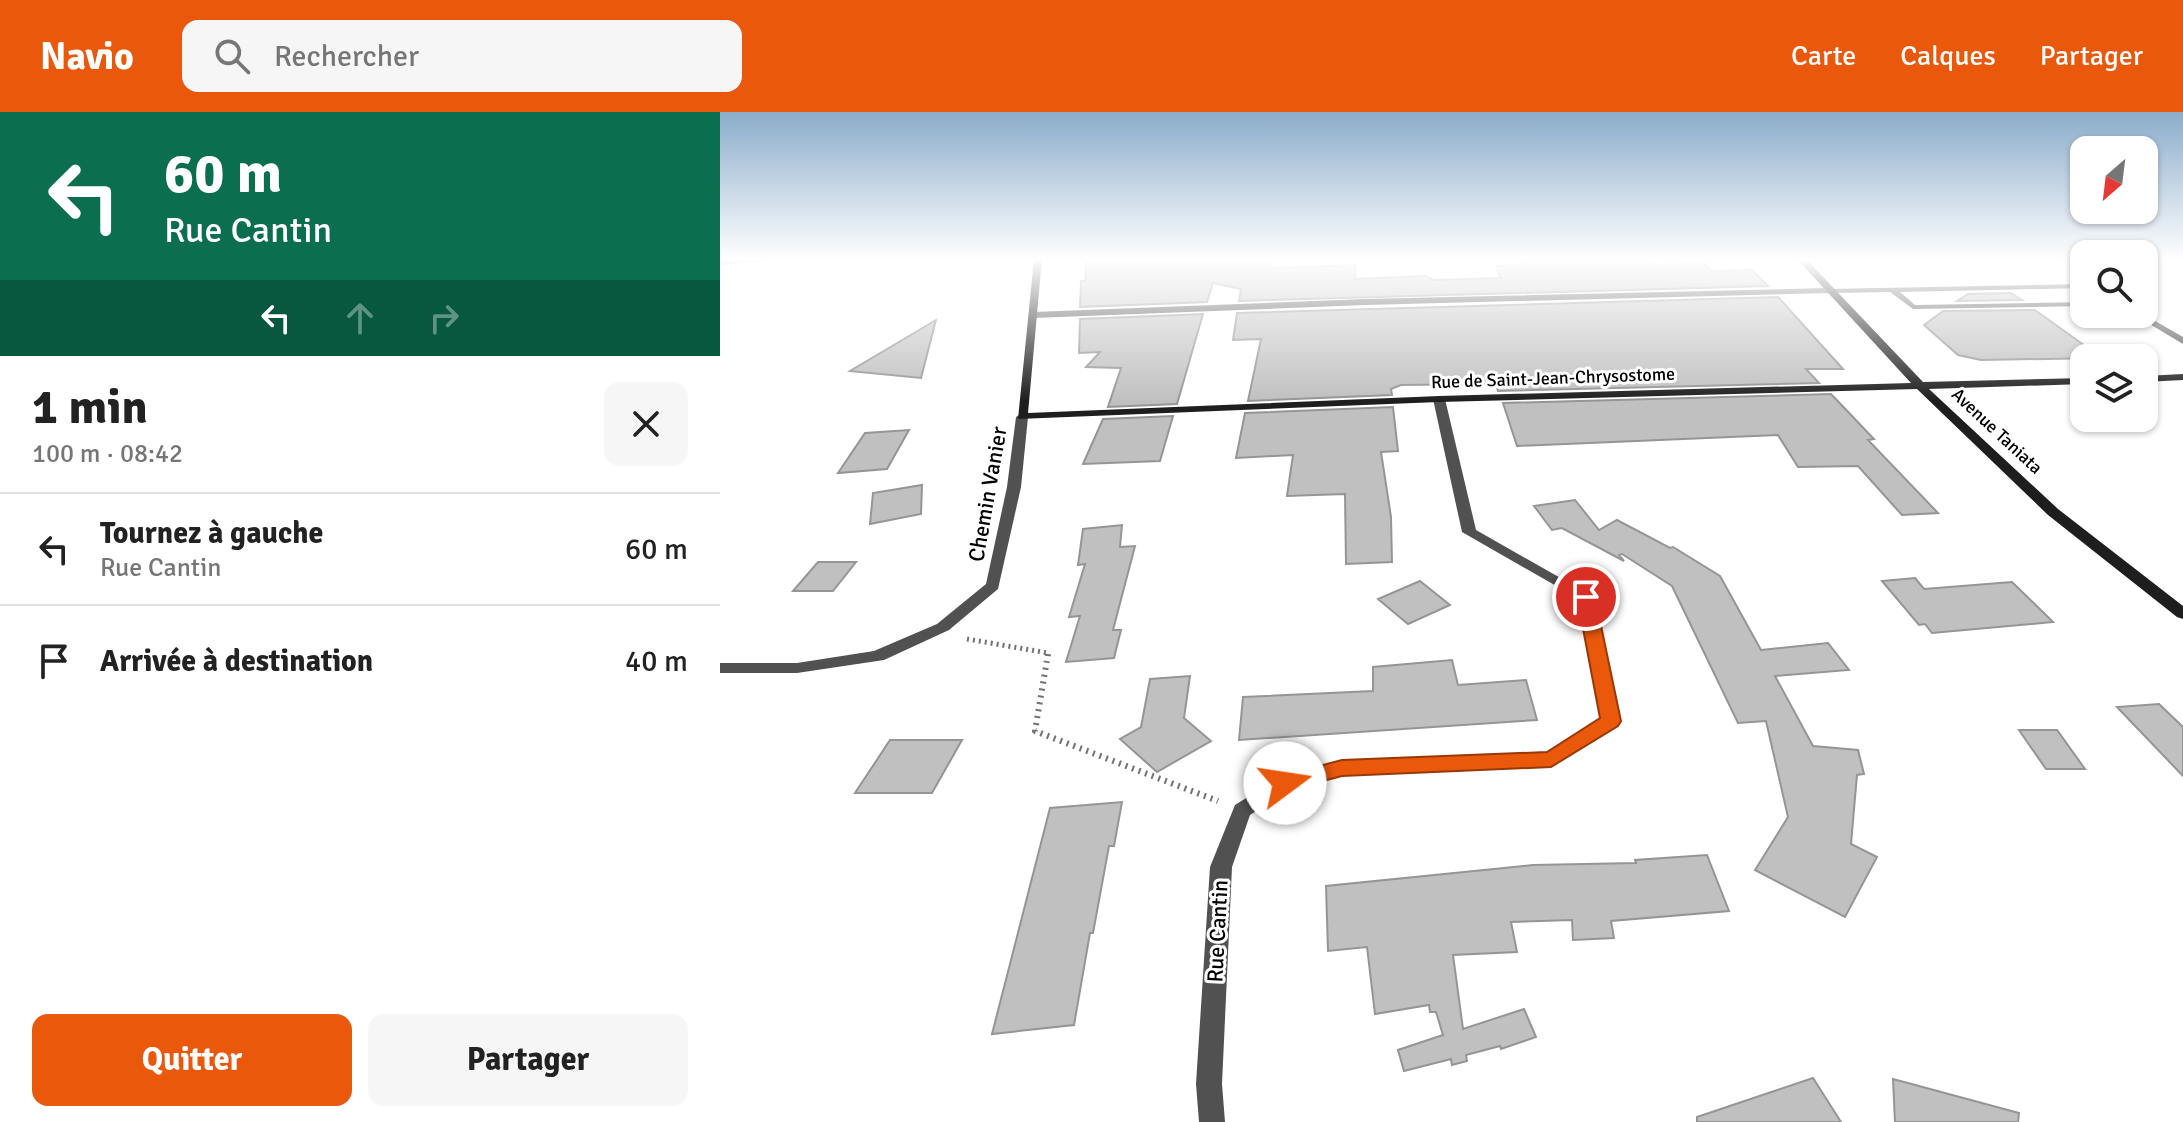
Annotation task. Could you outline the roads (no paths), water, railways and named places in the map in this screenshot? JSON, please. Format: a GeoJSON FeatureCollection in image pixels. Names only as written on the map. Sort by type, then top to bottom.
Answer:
{"type":"FeatureCollection","features":[{"type":"Feature","properties":{"kind":"street","name":"Chemin Vanier"},"geometry":{"type":"LineString","coordinates":[[720,668],[797,668],[878,656],[943,627],[993,586],[1014,487],[1034,306]]}},
{"type":"Feature","properties":{"kind":"street"},"geometry":{"type":"LineString","coordinates":[[1033,315],[1259,306]]}},
{"type":"Feature","properties":{"kind":"street","name":"Avenue Taniata"},"geometry":{"type":"LineString","coordinates":[[1843,306],[1920,386],[2053,512],[2183,614]]}},
{"type":"Feature","properties":{"kind":"street"},"geometry":{"type":"LineString","coordinates":[[2158,378],[2183,377]]}},
{"type":"Feature","properties":{"kind":"street","name":"Rue de Saint-Jean-Chrysostome"},"geometry":{"type":"LineString","coordinates":[[1022,417],[1439,399],[2070,381]]}},
{"type":"Feature","properties":{"kind":"street","name":"Rue Cantin"},"geometry":{"type":"LineString","coordinates":[[1212,1122],[1209,1084],[1221,867],[1242,810],[1285,783],[1342,768],[1551,759],[1611,721],[1586,597],[1469,532],[1439,399]]}},
{"type":"Feature","properties":{"kind":"lane"},"geometry":{"type":"LineString","coordinates":[[1912,306],[1962,306]]}},
{"type":"Feature","properties":{"kind":"lane"},"geometry":{"type":"LineString","coordinates":[[2158,326],[2183,341]]}}]}
